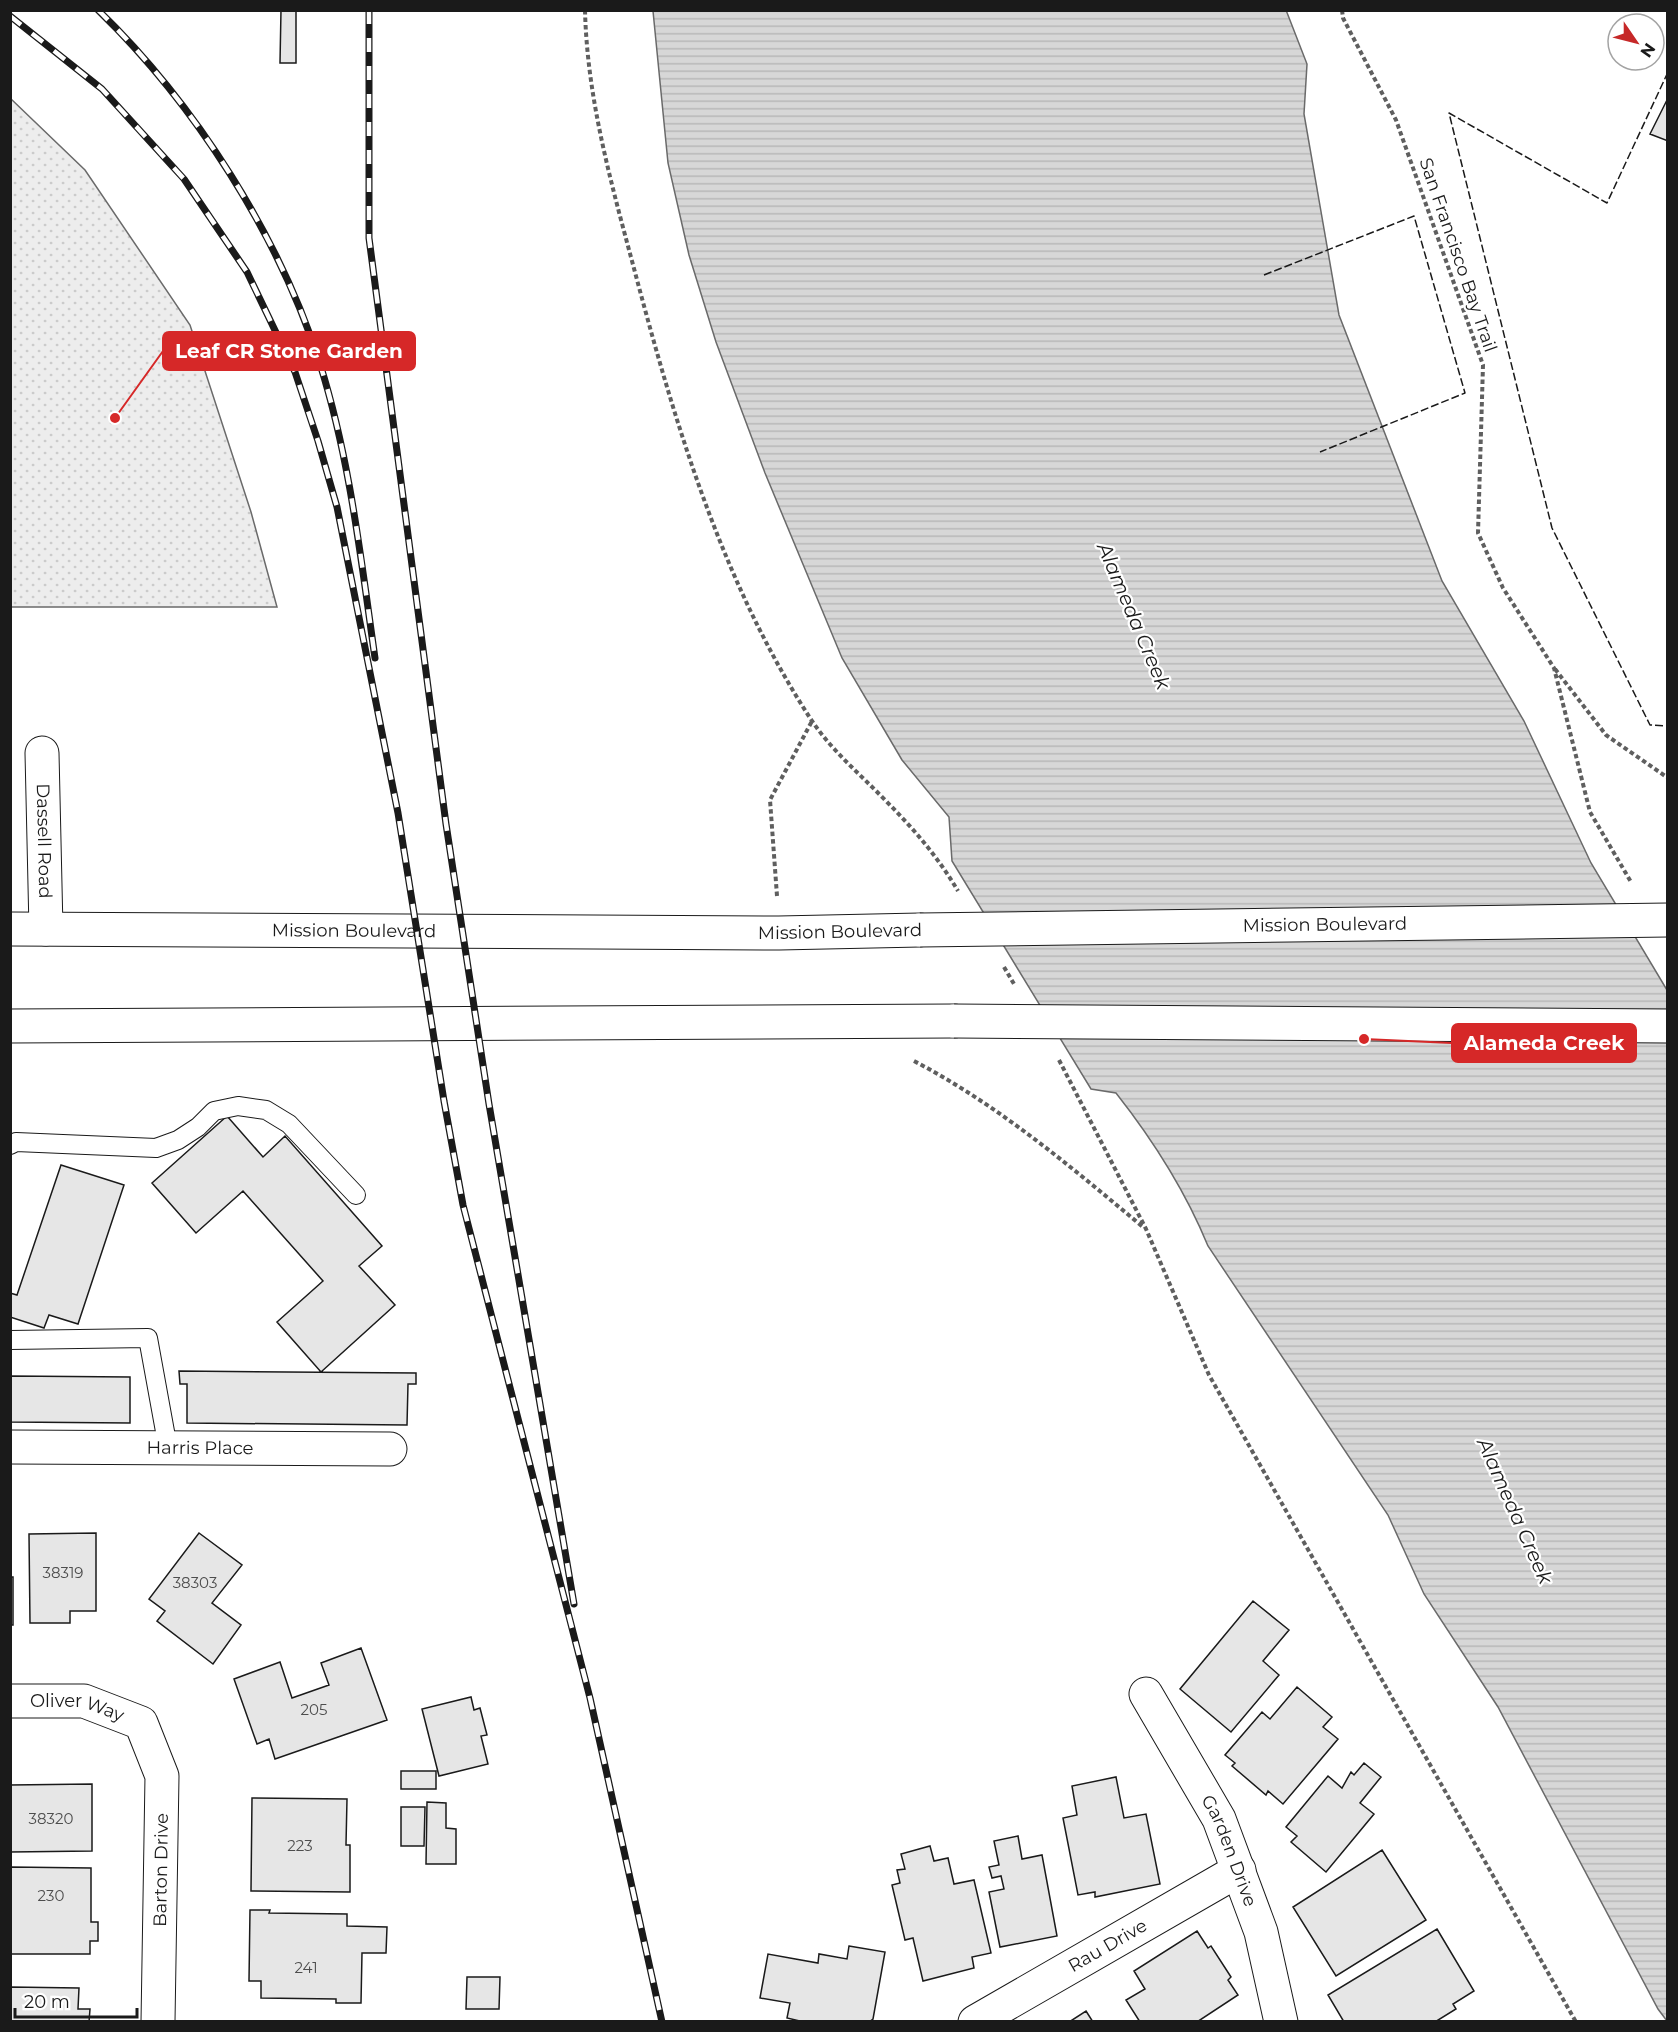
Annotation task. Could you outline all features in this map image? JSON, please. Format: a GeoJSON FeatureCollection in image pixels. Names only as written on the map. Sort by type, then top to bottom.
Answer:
{"type":"FeatureCollection","features":[{"type":"Feature","properties":{"kind":"main road","name":"Dassell Road"},"geometry":{"type":"LineString","coordinates":[[42,753],[46,929]]}},
{"type":"Feature","properties":{"kind":"main road","name":"Mission Boulevard"},"geometry":{"type":"LineString","coordinates":[[10,929],[779,933],[1668,920]]}},
{"type":"Feature","properties":{"kind":"main road"},"geometry":{"type":"LineString","coordinates":[[10,1026],[954,1021],[1668,1026]]}},
{"type":"Feature","properties":{"kind":"main road","name":"Harris Place"},"geometry":{"type":"LineString","coordinates":[[10,1447],[390,1449]]}},
{"type":"Feature","properties":{"kind":"main road","name":"Garden Drive"},"geometry":{"type":"LineString","coordinates":[[1146,1694],[1219,1819],[1261,1932],[1281,2022]]}},
{"type":"Feature","properties":{"kind":"main road","name":"Oliver Way"},"geometry":{"type":"LineString","coordinates":[[10,1701],[84,1701],[141,1723]]}},
{"type":"Feature","properties":{"kind":"main road","name":"Barton Drive"},"geometry":{"type":"LineString","coordinates":[[141,1723],[162,1776],[158,2022]]}},
{"type":"Feature","properties":{"kind":"main road","name":"Rau Drive"},"geometry":{"type":"LineString","coordinates":[[975,2022],[1239,1870]]}},
{"type":"Feature","properties":{"kind":"lane"},"geometry":{"type":"LineString","coordinates":[[10,1145],[16,1142],[156,1148],[178,1140],[198,1127],[214,1111],[238,1106],[266,1110],[289,1124],[356,1194]]}},
{"type":"Feature","properties":{"kind":"lane"},"geometry":{"type":"LineString","coordinates":[[10,1340],[148,1338],[168,1448]]}},
{"type":"Feature","properties":{"kind":"path","name":"San Francisco Bay Trail"},"geometry":{"type":"LineString","coordinates":[[1342,10],[1343,18],[1396,120],[1483,365],[1478,533],[1503,588],[1554,668],[1590,812],[1633,886]]}},
{"type":"Feature","properties":{"kind":"path"},"geometry":{"type":"LineString","coordinates":[[1554,668],[1606,735],[1668,778]]}},
{"type":"Feature","properties":{"kind":"path"},"geometry":{"type":"LineString","coordinates":[[779,933],[770,800],[812,721]]}},
{"type":"Feature","properties":{"kind":"path"},"geometry":{"type":"LineString","coordinates":[[910,1059],[951,1080],[1033,1136],[1146,1229]]}},
{"type":"Feature","properties":{"kind":"shaded area"},"geometry":{"type":"Polygon","coordinates":[[[10,98],[85,170],[190,325],[251,512],[277,607],[11,607],[10,98]]]}},
{"type":"Feature","properties":{"kind":"water","name":"Alameda Creek"},"geometry":{"type":"Polygon","coordinates":[[[1286,10],[1307,64],[1304,114],[1339,315],[1442,581],[1524,721],[1591,863],[1667,990],[1667,2021],[1658,2009],[1498,1707],[1424,1594],[1388,1515],[1208,1246],[1179,1185],[1143,1129],[1116,1093],[1091,1089],[952,861],[949,817],[902,760],[842,658],[765,473],[716,342],[689,255],[668,163],[653,11],[1286,10]]]}},
{"type":"Feature","properties":{"kind":"building"},"geometry":{"type":"Polygon","coordinates":[[[281,10],[296,10],[296,63],[280,63],[281,10]]]}},
{"type":"Feature","properties":{"kind":"building"},"geometry":{"type":"Polygon","coordinates":[[[1668,98],[1668,141],[1650,134],[1668,98]]]}},
{"type":"Feature","properties":{"kind":"building"},"geometry":{"type":"Polygon","coordinates":[[[227,1116],[263,1157],[285,1136],[382,1246],[359,1266],[395,1305],[321,1372],[277,1322],[323,1281],[243,1191],[196,1233],[152,1183],[227,1116]]]}},
{"type":"Feature","properties":{"kind":"building"},"geometry":{"type":"Polygon","coordinates":[[[61,1165],[124,1185],[78,1324],[49,1315],[44,1328],[10,1317],[10,1293],[17,1295],[61,1165]]]}},
{"type":"Feature","properties":{"kind":"building"},"geometry":{"type":"Polygon","coordinates":[[[179,1371],[416,1373],[416,1384],[408,1384],[407,1425],[187,1423],[187,1384],[180,1384],[179,1371]]]}},
{"type":"Feature","properties":{"kind":"building"},"geometry":{"type":"Polygon","coordinates":[[[10,1376],[130,1377],[130,1423],[10,1422],[10,1376]]]}},
{"type":"Feature","properties":{"kind":"building"},"geometry":{"type":"Polygon","coordinates":[[[96,1533],[96,1611],[70,1611],[70,1623],[30,1623],[29,1534],[96,1533]]]}},
{"type":"Feature","properties":{"kind":"building"},"geometry":{"type":"Polygon","coordinates":[[[199,1533],[242,1565],[212,1603],[241,1625],[213,1664],[157,1621],[165,1611],[149,1599],[199,1533]]]}},
{"type":"Feature","properties":{"kind":"building"},"geometry":{"type":"Polygon","coordinates":[[[10,1577],[13,1577],[13,1625],[10,1625],[10,1577]]]}},
{"type":"Feature","properties":{"kind":"building"},"geometry":{"type":"Polygon","coordinates":[[[1253,1601],[1289,1630],[1263,1661],[1279,1675],[1231,1732],[1180,1689],[1253,1601]]]}},
{"type":"Feature","properties":{"kind":"building"},"geometry":{"type":"Polygon","coordinates":[[[361,1648],[387,1720],[275,1759],[269,1739],[257,1744],[234,1679],[280,1662],[292,1698],[329,1685],[321,1663],[361,1648]]]}},
{"type":"Feature","properties":{"kind":"building"},"geometry":{"type":"Polygon","coordinates":[[[1297,1687],[1332,1717],[1323,1727],[1338,1739],[1283,1804],[1268,1791],[1266,1795],[1232,1766],[1235,1763],[1225,1755],[1262,1712],[1270,1719],[1297,1687]]]}},
{"type":"Feature","properties":{"kind":"building"},"geometry":{"type":"Polygon","coordinates":[[[471,1697],[474,1710],[480,1708],[487,1735],[481,1736],[488,1764],[439,1776],[422,1709],[471,1697]]]}},
{"type":"Feature","properties":{"kind":"building"},"geometry":{"type":"Polygon","coordinates":[[[1364,1763],[1381,1777],[1360,1803],[1374,1814],[1326,1872],[1291,1842],[1297,1836],[1286,1827],[1328,1776],[1342,1788],[1351,1772],[1354,1775],[1364,1763]]]}},
{"type":"Feature","properties":{"kind":"building"},"geometry":{"type":"Polygon","coordinates":[[[401,1771],[436,1771],[436,1789],[401,1789],[401,1771]]]}},
{"type":"Feature","properties":{"kind":"building"},"geometry":{"type":"Polygon","coordinates":[[[1116,1777],[1124,1818],[1146,1814],[1160,1884],[1095,1897],[1095,1892],[1078,1895],[1063,1818],[1077,1815],[1072,1786],[1116,1777]]]}},
{"type":"Feature","properties":{"kind":"building"},"geometry":{"type":"Polygon","coordinates":[[[92,1784],[92,1851],[10,1852],[10,1785],[92,1784]]]}},
{"type":"Feature","properties":{"kind":"building"},"geometry":{"type":"Polygon","coordinates":[[[252,1798],[347,1799],[346,1845],[350,1845],[350,1892],[251,1891],[252,1798]]]}},
{"type":"Feature","properties":{"kind":"building"},"geometry":{"type":"Polygon","coordinates":[[[427,1802],[446,1803],[446,1828],[456,1829],[456,1864],[426,1864],[427,1802]]]}},
{"type":"Feature","properties":{"kind":"building"},"geometry":{"type":"Polygon","coordinates":[[[401,1807],[425,1807],[424,1846],[401,1846],[401,1807]]]}},
{"type":"Feature","properties":{"kind":"building"},"geometry":{"type":"Polygon","coordinates":[[[1018,1836],[1022,1859],[1042,1855],[1057,1936],[1000,1947],[989,1892],[1004,1889],[1001,1876],[992,1878],[989,1867],[999,1865],[994,1841],[1018,1836]]]}},
{"type":"Feature","properties":{"kind":"building"},"geometry":{"type":"Polygon","coordinates":[[[930,1846],[934,1861],[948,1858],[954,1884],[974,1880],[991,1953],[972,1957],[974,1968],[923,1981],[913,1938],[905,1940],[892,1885],[900,1883],[897,1870],[905,1869],[901,1854],[930,1846]]]}},
{"type":"Feature","properties":{"kind":"building"},"geometry":{"type":"Polygon","coordinates":[[[1382,1850],[1426,1920],[1336,1976],[1293,1907],[1382,1850]]]}},
{"type":"Feature","properties":{"kind":"building"},"geometry":{"type":"Polygon","coordinates":[[[10,1867],[91,1868],[91,1922],[98,1922],[98,1941],[90,1941],[90,1954],[10,1954],[10,1867]]]}},
{"type":"Feature","properties":{"kind":"building"},"geometry":{"type":"Polygon","coordinates":[[[250,1910],[270,1910],[269,1913],[347,1914],[347,1926],[387,1927],[386,1953],[362,1953],[361,2003],[336,2003],[336,1999],[261,1998],[261,1981],[249,1981],[250,1910]]]}},
{"type":"Feature","properties":{"kind":"building"},"geometry":{"type":"Polygon","coordinates":[[[1437,1929],[1474,1991],[1453,2004],[1456,2009],[1435,2022],[1344,2022],[1328,1995],[1437,1929]]]}},
{"type":"Feature","properties":{"kind":"building"},"geometry":{"type":"Polygon","coordinates":[[[1197,1931],[1208,1948],[1211,1946],[1231,1977],[1228,1980],[1238,1995],[1197,2022],[1140,2022],[1126,2000],[1145,1989],[1134,1971],[1197,1931]]]}},
{"type":"Feature","properties":{"kind":"building"},"geometry":{"type":"Polygon","coordinates":[[[849,1946],[885,1952],[873,2019],[869,2022],[804,2022],[787,2018],[790,2003],[760,1998],[768,1954],[818,1963],[819,1954],[847,1959],[849,1946]]]}},
{"type":"Feature","properties":{"kind":"building"},"geometry":{"type":"Polygon","coordinates":[[[467,1977],[500,1977],[499,2009],[466,2009],[467,1977]]]}},
{"type":"Feature","properties":{"kind":"building"},"geometry":{"type":"Polygon","coordinates":[[[10,1987],[79,1988],[78,2009],[90,2009],[89,2022],[10,2022],[10,1987]]]}},
{"type":"Feature","properties":{"kind":"building"},"geometry":{"type":"Polygon","coordinates":[[[1086,2011],[1093,2022],[1069,2022],[1086,2011]]]}},
{"type":"Feature","properties":{"kind":"railway"},"geometry":{"type":"LineString","coordinates":[[98,10],[134,47],[200,129],[257,220],[282,267],[303,316],[320,364],[347,473],[375,658]]}},
{"type":"Feature","properties":{"kind":"railway"},"geometry":{"type":"LineString","coordinates":[[369,10],[369,238],[446,824],[489,1104],[574,1604]]}},
{"type":"Feature","properties":{"kind":"railway"},"geometry":{"type":"LineString","coordinates":[[10,16],[102,89],[184,179],[247,272],[295,372],[318,441],[337,507],[398,813],[463,1205],[590,1698],[662,2022]]}},
{"type":"Feature","properties":{"kind":"fence"},"geometry":{"type":"LineString","coordinates":[[1668,72],[1607,203],[1449,113],[1552,528],[1650,725],[1668,726]]}},
{"type":"Feature","properties":{"kind":"fence"},"geometry":{"type":"LineString","coordinates":[[1264,275],[1414,216],[1465,393],[1320,452]]}},
{"type":"Feature","properties":{"kind":"place","name":"Leaf CR Stone Garden"},"geometry":{"type":"Point","coordinates":[115,418]}},
{"type":"Feature","properties":{"kind":"place","name":"Alameda Creek"},"geometry":{"type":"Point","coordinates":[1364,1039]}}]}
